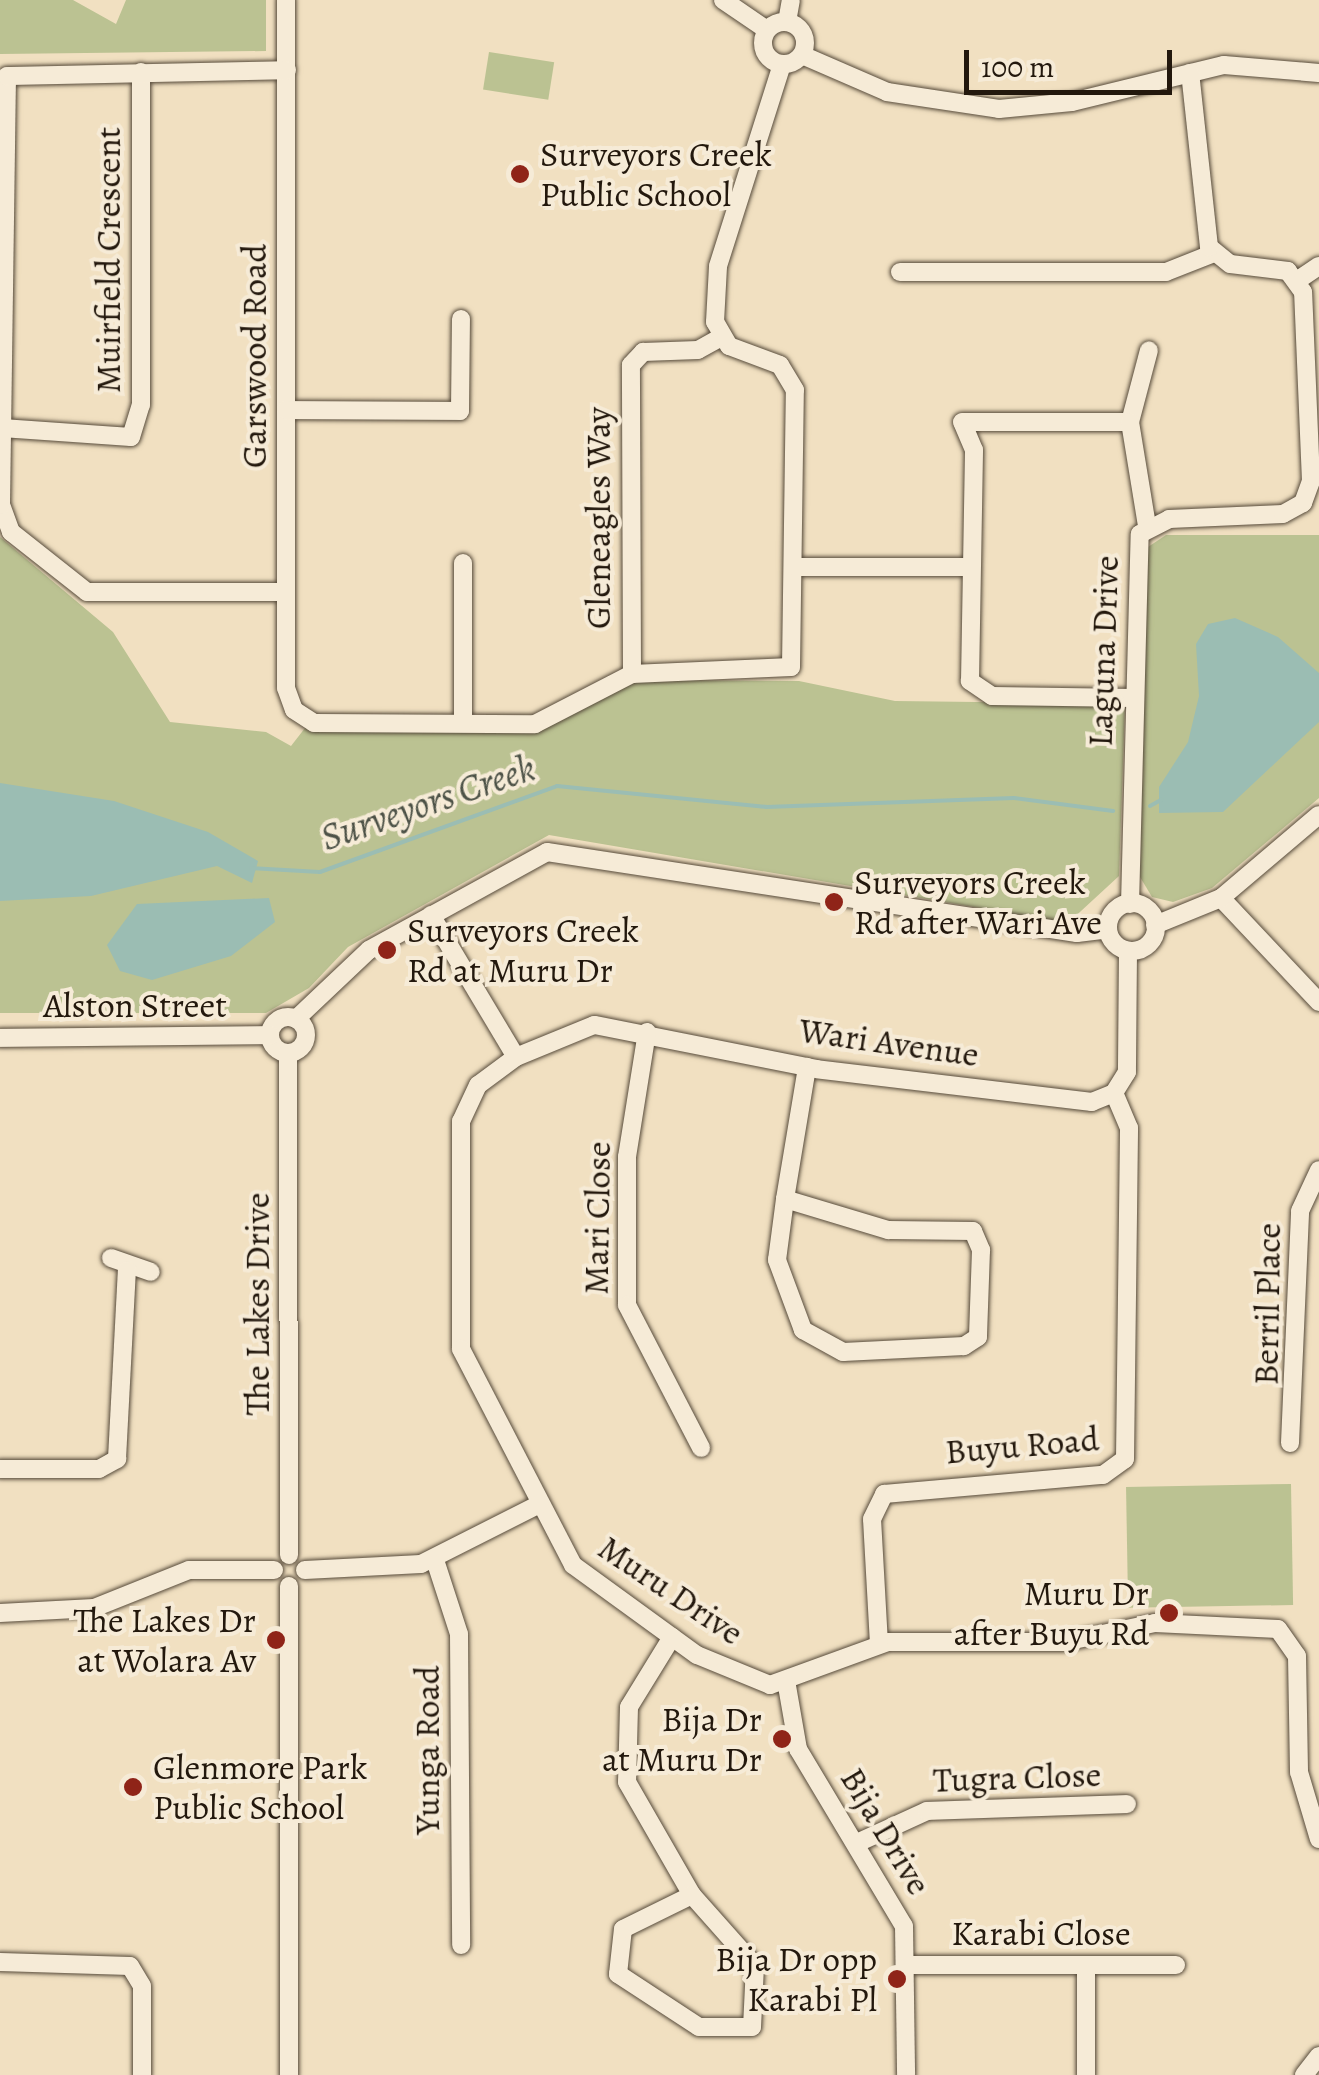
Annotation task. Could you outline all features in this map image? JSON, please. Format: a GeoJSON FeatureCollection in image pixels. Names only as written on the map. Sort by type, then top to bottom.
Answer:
{"type":"FeatureCollection","features":[{"type":"Feature","properties":{"kind":"street","name":"Garswood Road"},"geometry":{"type":"LineString","coordinates":[[286,0],[286,592],[294,710],[320,724],[463,724]]}},
{"type":"Feature","properties":{"kind":"street"},"geometry":{"type":"LineString","coordinates":[[723,0],[767,30]]}},
{"type":"Feature","properties":{"kind":"street"},"geometry":{"type":"LineString","coordinates":[[787,22],[791,0]]}},
{"type":"Feature","properties":{"kind":"street"},"geometry":{"type":"LineString","coordinates":[[767,30],[787,22]]}},
{"type":"Feature","properties":{"kind":"street"},"geometry":{"type":"LineString","coordinates":[[787,22],[805,37],[802,55]]}},
{"type":"Feature","properties":{"kind":"street"},"geometry":{"type":"LineString","coordinates":[[767,30],[766,54],[782,64]]}},
{"type":"Feature","properties":{"kind":"street"},"geometry":{"type":"LineString","coordinates":[[463,563],[463,724],[549,721],[632,674],[788,669],[796,567],[792,381],[771,358],[721,337],[717,272],[782,64],[802,55],[887,92],[988,108],[1072,102],[1236,64],[1319,73]]}},
{"type":"Feature","properties":{"kind":"street"},"geometry":{"type":"LineString","coordinates":[[286,70],[17,71],[4,80],[2,428],[5,522],[81,589],[286,592]]}},
{"type":"Feature","properties":{"kind":"street","name":"Muirfield Crescent"},"geometry":{"type":"LineString","coordinates":[[2,428],[132,437],[140,405],[142,72]]}},
{"type":"Feature","properties":{"kind":"street"},"geometry":{"type":"LineString","coordinates":[[1190,73],[1204,231],[1214,253]]}},
{"type":"Feature","properties":{"kind":"street"},"geometry":{"type":"LineString","coordinates":[[900,272],[1166,272],[1214,253],[1298,280],[1319,266]]}},
{"type":"Feature","properties":{"kind":"street","name":"Laguna Drive"},"geometry":{"type":"LineString","coordinates":[[1130,904],[1138,551],[1148,526],[1273,516],[1311,506],[1298,280]]}},
{"type":"Feature","properties":{"kind":"street"},"geometry":{"type":"LineString","coordinates":[[286,410],[460,411],[460,319]]}},
{"type":"Feature","properties":{"kind":"street","name":"Gleneagles Way"},"geometry":{"type":"LineString","coordinates":[[632,674],[629,360],[721,337]]}},
{"type":"Feature","properties":{"kind":"street"},"geometry":{"type":"LineString","coordinates":[[1148,526],[1130,422],[1149,350]]}},
{"type":"Feature","properties":{"kind":"street"},"geometry":{"type":"LineString","coordinates":[[1130,422],[962,422],[974,450],[968,674],[979,691],[1133,698]]}},
{"type":"Feature","properties":{"kind":"street"},"geometry":{"type":"LineString","coordinates":[[796,567],[970,566]]}},
{"type":"Feature","properties":{"kind":"street"},"geometry":{"type":"LineString","coordinates":[[1128,951],[1148,944],[1155,925],[1221,898],[1319,815]]}},
{"type":"Feature","properties":{"kind":"street"},"geometry":{"type":"LineString","coordinates":[[288,1053],[270,1035],[281,1018],[296,1019],[354,961],[508,866],[568,850],[1041,928],[1108,929],[1128,951],[1128,1064],[1114,1093]]}},
{"type":"Feature","properties":{"kind":"street"},"geometry":{"type":"LineString","coordinates":[[1221,898],[1319,1002]]}},
{"type":"Feature","properties":{"kind":"street"},"geometry":{"type":"LineString","coordinates":[[1108,929],[1130,904],[1155,925]]}},
{"type":"Feature","properties":{"kind":"street"},"geometry":{"type":"LineString","coordinates":[[431,914],[516,1057]]}},
{"type":"Feature","properties":{"kind":"street","name":"The Lakes Drive"},"geometry":{"type":"LineString","coordinates":[[289,1555],[288,1053],[305,1039],[296,1019]]}},
{"type":"Feature","properties":{"kind":"street","name":"Wari Avenue"},"geometry":{"type":"LineString","coordinates":[[516,1057],[582,1025],[647,1032],[807,1067],[1067,1102],[1114,1093]]}},
{"type":"Feature","properties":{"kind":"street","name":"Mari Close"},"geometry":{"type":"LineString","coordinates":[[647,1032],[627,1157],[627,1305],[701,1448]]}},
{"type":"Feature","properties":{"kind":"street","name":"Alston Street"},"geometry":{"type":"LineString","coordinates":[[0,1038],[270,1035]]}},
{"type":"Feature","properties":{"kind":"street","name":"Muru Drive"},"geometry":{"type":"LineString","coordinates":[[516,1057],[478,1084],[462,1121],[460,1340],[540,1504],[578,1570],[718,1666],[786,1686]]}},
{"type":"Feature","properties":{"kind":"street"},"geometry":{"type":"LineString","coordinates":[[785,1199],[888,1230],[972,1231],[981,1250],[978,1337],[964,1346],[843,1352],[814,1341],[779,1277],[785,1199],[807,1067]]}},
{"type":"Feature","properties":{"kind":"street","name":"Buyu Road"},"geometry":{"type":"LineString","coordinates":[[879,1644],[872,1519],[884,1494],[1098,1476],[1125,1459],[1129,1128],[1114,1093]]}},
{"type":"Feature","properties":{"kind":"street","name":"Berril Place"},"geometry":{"type":"LineString","coordinates":[[1290,1442],[1300,1211],[1319,1170]]}},
{"type":"Feature","properties":{"kind":"street"},"geometry":{"type":"LineString","coordinates":[[111,1258],[127,1270],[150,1272]]}},
{"type":"Feature","properties":{"kind":"street"},"geometry":{"type":"LineString","coordinates":[[0,1469],[99,1469],[118,1460],[127,1270]]}},
{"type":"Feature","properties":{"kind":"street"},"geometry":{"type":"LineString","coordinates":[[289,1586],[305,1570],[435,1560],[540,1504]]}},
{"type":"Feature","properties":{"kind":"street"},"geometry":{"type":"LineString","coordinates":[[0,1613],[94,1608],[189,1570],[274,1570],[289,1555],[305,1570]]}},
{"type":"Feature","properties":{"kind":"street","name":"Yunga Road"},"geometry":{"type":"LineString","coordinates":[[435,1560],[459,1634],[460,1944]]}},
{"type":"Feature","properties":{"kind":"street"},"geometry":{"type":"LineString","coordinates":[[274,1570],[289,1586],[288,2075]]}},
{"type":"Feature","properties":{"kind":"street"},"geometry":{"type":"LineString","coordinates":[[786,1686],[879,1644],[1064,1642],[1155,1623],[1278,1628],[1298,1656],[1298,1772],[1319,1838]]}},
{"type":"Feature","properties":{"kind":"street"},"geometry":{"type":"LineString","coordinates":[[672,1637],[629,1707],[626,1776],[692,1895],[756,1966],[752,2027],[699,2028],[618,1974],[623,1929],[692,1895]]}},
{"type":"Feature","properties":{"kind":"street","name":"Bija Drive"},"geometry":{"type":"LineString","coordinates":[[786,1686],[794,1741],[901,1918],[906,1965],[906,2075]]}},
{"type":"Feature","properties":{"kind":"street","name":"Tugra Close"},"geometry":{"type":"LineString","coordinates":[[856,1843],[927,1810],[1127,1804]]}},
{"type":"Feature","properties":{"kind":"street"},"geometry":{"type":"LineString","coordinates":[[0,1962],[130,1966],[142,1986],[142,2075]]}},
{"type":"Feature","properties":{"kind":"street","name":"Karabi Close"},"geometry":{"type":"LineString","coordinates":[[906,1965],[1176,1965]]}},
{"type":"Feature","properties":{"kind":"street"},"geometry":{"type":"LineString","coordinates":[[1086,1966],[1086,2075]]}},
{"type":"Feature","properties":{"kind":"street"},"geometry":{"type":"LineString","coordinates":[[1304,2075],[1319,2056]]}},
{"type":"Feature","properties":{"kind":"green space"},"geometry":{"type":"Polygon","coordinates":[[[0,0],[73,0],[116,24],[126,0],[266,0],[266,51],[0,54],[0,0]]]}},
{"type":"Feature","properties":{"kind":"green space"},"geometry":{"type":"Polygon","coordinates":[[[489,52],[554,62],[548,100],[483,90],[489,52]]]}},
{"type":"Feature","properties":{"kind":"green space"},"geometry":{"type":"Polygon","coordinates":[[[1166,535],[1319,535],[1319,798],[1212,888],[1173,902],[1152,897],[1140,877],[1148,547],[1166,535]]]}},
{"type":"Feature","properties":{"kind":"green space"},"geometry":{"type":"Polygon","coordinates":[[[0,537],[113,632],[170,722],[266,732],[291,746],[305,728],[537,730],[633,680],[799,681],[895,701],[1125,704],[1119,876],[1068,923],[549,835],[348,947],[309,988],[266,1013],[0,1013],[0,537]]]}},
{"type":"Feature","properties":{"kind":"green space"},"geometry":{"type":"Polygon","coordinates":[[[1291,1484],[1293,1605],[1128,1608],[1126,1487],[1291,1484]]]}},
{"type":"Feature","properties":{"kind":"water"},"geometry":{"type":"Polygon","coordinates":[[[1235,618],[1278,637],[1319,673],[1319,722],[1223,812],[1159,813],[1159,787],[1188,742],[1199,696],[1196,644],[1208,624],[1235,618]]]}},
{"type":"Feature","properties":{"kind":"water"},"geometry":{"type":"Polygon","coordinates":[[[0,783],[114,801],[208,832],[258,861],[252,883],[217,866],[91,896],[0,901],[0,783]]]}},
{"type":"Feature","properties":{"kind":"water"},"geometry":{"type":"Polygon","coordinates":[[[269,898],[275,922],[231,956],[152,980],[120,971],[107,945],[137,904],[269,898]]]}},
{"type":"Feature","properties":{"kind":"waterway","name":"Surveyors Creek"},"geometry":{"type":"LineString","coordinates":[[251,868],[320,872],[557,786],[766,807],[1014,798],[1113,811]]}},
{"type":"Feature","properties":{"kind":"waterway","name":"Surveyors Creek"},"geometry":{"type":"LineString","coordinates":[[1150,806],[1161,800]]}},
{"type":"Feature","properties":{"kind":"place","name":"Surveyors Creek Public School"},"geometry":{"type":"Point","coordinates":[520,174]}},
{"type":"Feature","properties":{"kind":"place","name":"Surveyors Creek Rd after Wari Ave"},"geometry":{"type":"Point","coordinates":[834,902]}},
{"type":"Feature","properties":{"kind":"place","name":"Surveyors Creek Rd at Muru Dr"},"geometry":{"type":"Point","coordinates":[387,950]}},
{"type":"Feature","properties":{"kind":"place","name":"Muru Dr after Buyu Rd"},"geometry":{"type":"Point","coordinates":[1169,1613]}},
{"type":"Feature","properties":{"kind":"place","name":"The Lakes Dr at Wolara Av"},"geometry":{"type":"Point","coordinates":[276,1640]}},
{"type":"Feature","properties":{"kind":"place","name":"Bija Dr at Muru Dr"},"geometry":{"type":"Point","coordinates":[782,1739]}},
{"type":"Feature","properties":{"kind":"place","name":"Glenmore Park Public School"},"geometry":{"type":"Point","coordinates":[133,1787]}},
{"type":"Feature","properties":{"kind":"place","name":"Bija Dr opp Karabi Pl"},"geometry":{"type":"Point","coordinates":[897,1979]}}]}
